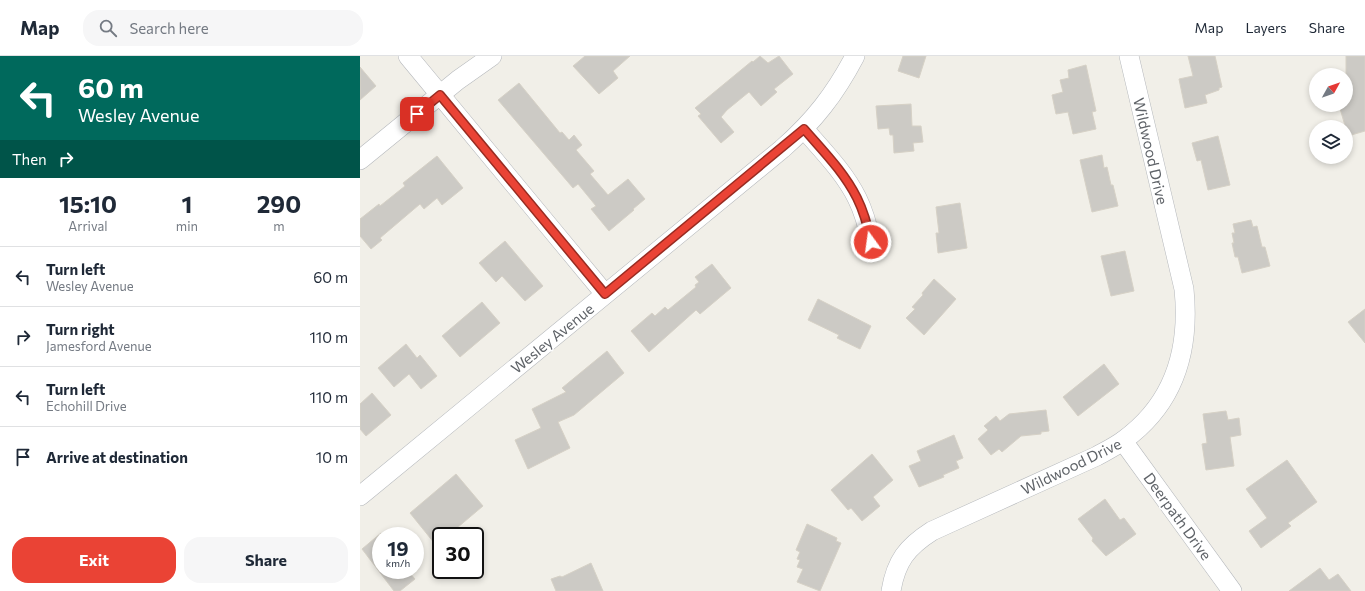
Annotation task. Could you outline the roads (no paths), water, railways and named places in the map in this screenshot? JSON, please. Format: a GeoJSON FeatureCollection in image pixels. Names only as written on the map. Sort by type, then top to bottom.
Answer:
{"type":"FeatureCollection","features":[{"type":"Feature","properties":{"kind":"street"},"geometry":{"type":"LineString","coordinates":[[408,56],[605,294]]}},
{"type":"Feature","properties":{"kind":"street"},"geometry":{"type":"LineString","coordinates":[[360,160],[440,95],[492,56]]}},
{"type":"Feature","properties":{"kind":"street","name":"Wesley Avenue"},"geometry":{"type":"LineString","coordinates":[[360,496],[804,129],[825,106],[842,80],[855,56]]}},
{"type":"Feature","properties":{"kind":"street","name":"Wildwood Drive"},"geometry":{"type":"LineString","coordinates":[[891,591],[894,576],[902,558],[917,540],[932,531],[1098,456],[1123,441],[1149,418],[1163,399],[1175,376],[1181,357],[1185,336],[1186,312],[1184,289],[1129,56]]}},
{"type":"Feature","properties":{"kind":"street"},"geometry":{"type":"LineString","coordinates":[[804,129],[845,177],[866,219],[871,242]]}},
{"type":"Feature","properties":{"kind":"street","name":"Deerpath Drive"},"geometry":{"type":"LineString","coordinates":[[1123,441],[1232,591]]}}]}
